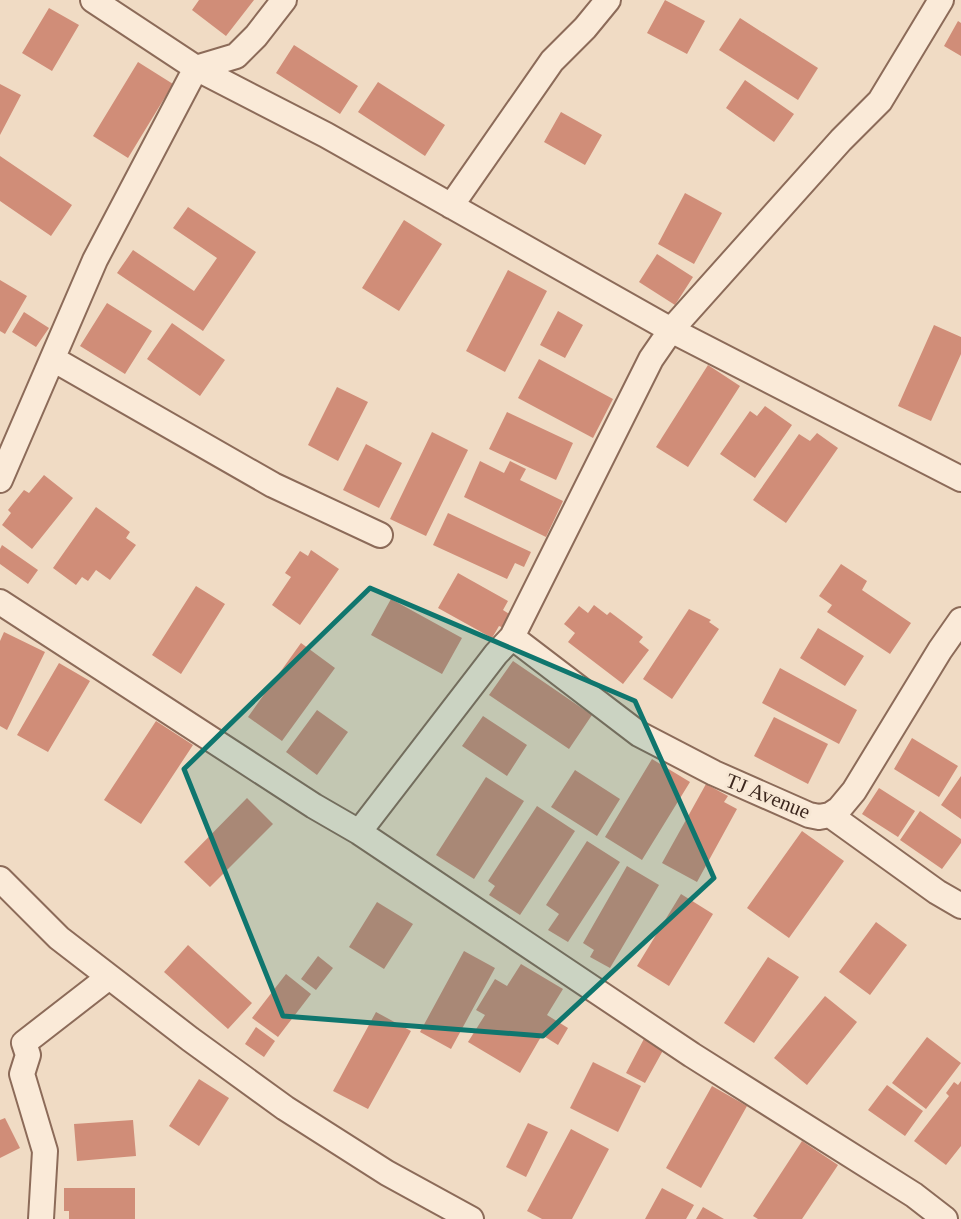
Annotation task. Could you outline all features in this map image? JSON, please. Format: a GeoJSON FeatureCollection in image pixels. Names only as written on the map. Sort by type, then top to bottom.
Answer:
{"type":"FeatureCollection","features":[{"type":"Feature","properties":{"kind":"street"},"geometry":{"type":"LineString","coordinates":[[93,0],[196,68],[326,135],[671,330],[961,479]]}},
{"type":"Feature","properties":{"kind":"street"},"geometry":{"type":"LineString","coordinates":[[0,480],[107,235],[196,68],[236,56],[256,36],[284,0]]}},
{"type":"Feature","properties":{"kind":"street"},"geometry":{"type":"LineString","coordinates":[[451,206],[552,61],[608,0]]}},
{"type":"Feature","properties":{"kind":"street"},"geometry":{"type":"LineString","coordinates":[[359,832],[512,637],[651,359],[671,330],[841,140],[880,101],[941,0]]}},
{"type":"Feature","properties":{"kind":"street"},"geometry":{"type":"LineString","coordinates":[[53,359],[273,485],[380,535]]}},
{"type":"Feature","properties":{"kind":"street"},"geometry":{"type":"LineString","coordinates":[[0,602],[314,806],[359,832],[692,1055],[914,1195],[945,1219]]}},
{"type":"Feature","properties":{"kind":"street","name":"TJ Avenue"},"geometry":{"type":"LineString","coordinates":[[512,637],[639,734],[714,773],[809,815],[830,815],[839,809],[854,791],[961,620]]}},
{"type":"Feature","properties":{"kind":"street"},"geometry":{"type":"LineString","coordinates":[[830,815],[937,892],[961,906]]}},
{"type":"Feature","properties":{"kind":"street"},"geometry":{"type":"LineString","coordinates":[[0,879],[59,938],[190,1040],[285,1108],[387,1173],[471,1219]]}},
{"type":"Feature","properties":{"kind":"street"},"geometry":{"type":"LineString","coordinates":[[41,1219],[45,1151],[22,1074],[28,1055],[24,1043],[109,976]]}},
{"type":"Feature","properties":{"kind":"highlighted area"},"geometry":{"type":"Polygon","coordinates":[[[370,588],[635,701],[714,878],[543,1036],[283,1016],[184,769],[370,588]]]}},
{"type":"Feature","properties":{"kind":"building"},"geometry":{"type":"Polygon","coordinates":[[[199,0],[254,0],[226,36],[192,10],[199,0]]]}},
{"type":"Feature","properties":{"kind":"building"},"geometry":{"type":"Polygon","coordinates":[[[665,0],[705,21],[687,54],[647,33],[665,0]]]}},
{"type":"Feature","properties":{"kind":"building"},"geometry":{"type":"Polygon","coordinates":[[[49,8],[79,25],[52,71],[22,53],[49,8]]]}},
{"type":"Feature","properties":{"kind":"building"},"geometry":{"type":"Polygon","coordinates":[[[740,18],[818,68],[798,100],[719,50],[740,18]]]}},
{"type":"Feature","properties":{"kind":"building"},"geometry":{"type":"Polygon","coordinates":[[[958,21],[961,23],[961,56],[944,46],[958,21]]]}},
{"type":"Feature","properties":{"kind":"building"},"geometry":{"type":"Polygon","coordinates":[[[294,45],[358,86],[340,114],[276,73],[294,45]]]}},
{"type":"Feature","properties":{"kind":"building"},"geometry":{"type":"Polygon","coordinates":[[[138,62],[173,84],[128,158],[93,136],[138,62]]]}},
{"type":"Feature","properties":{"kind":"building"},"geometry":{"type":"Polygon","coordinates":[[[745,80],[794,114],[774,142],[726,108],[745,80]]]}},
{"type":"Feature","properties":{"kind":"building"},"geometry":{"type":"Polygon","coordinates":[[[378,82],[445,125],[425,156],[358,112],[378,82]]]}},
{"type":"Feature","properties":{"kind":"building"},"geometry":{"type":"Polygon","coordinates":[[[0,84],[21,95],[0,135],[0,84]]]}},
{"type":"Feature","properties":{"kind":"building"},"geometry":{"type":"Polygon","coordinates":[[[561,112],[602,135],[585,165],[544,142],[561,112]]]}},
{"type":"Feature","properties":{"kind":"building"},"geometry":{"type":"Polygon","coordinates":[[[0,156],[72,205],[51,236],[0,201],[0,156]]]}},
{"type":"Feature","properties":{"kind":"building"},"geometry":{"type":"Polygon","coordinates":[[[685,193],[722,213],[694,264],[658,244],[685,193]]]}},
{"type":"Feature","properties":{"kind":"building"},"geometry":{"type":"Polygon","coordinates":[[[188,207],[256,252],[203,331],[117,273],[133,250],[194,291],[217,258],[173,228],[188,207]]]}},
{"type":"Feature","properties":{"kind":"building"},"geometry":{"type":"Polygon","coordinates":[[[404,220],[442,244],[399,311],[362,288],[404,220]]]}},
{"type":"Feature","properties":{"kind":"building"},"geometry":{"type":"Polygon","coordinates":[[[657,254],[693,277],[675,305],[639,282],[657,254]]]}},
{"type":"Feature","properties":{"kind":"building"},"geometry":{"type":"Polygon","coordinates":[[[508,270],[547,291],[505,372],[466,351],[508,270]]]}},
{"type":"Feature","properties":{"kind":"building"},"geometry":{"type":"Polygon","coordinates":[[[0,280],[27,296],[5,334],[0,331],[0,280]]]}},
{"type":"Feature","properties":{"kind":"building"},"geometry":{"type":"Polygon","coordinates":[[[107,303],[152,331],[125,374],[80,346],[107,303]]]}},
{"type":"Feature","properties":{"kind":"building"},"geometry":{"type":"Polygon","coordinates":[[[558,311],[583,325],[565,358],[540,345],[558,311]]]}},
{"type":"Feature","properties":{"kind":"building"},"geometry":{"type":"Polygon","coordinates":[[[24,312],[49,328],[36,347],[12,332],[24,312]]]}},
{"type":"Feature","properties":{"kind":"building"},"geometry":{"type":"Polygon","coordinates":[[[172,323],[225,360],[200,396],[147,359],[172,323]]]}},
{"type":"Feature","properties":{"kind":"building"},"geometry":{"type":"Polygon","coordinates":[[[934,325],[961,337],[961,354],[931,421],[898,406],[934,325]]]}},
{"type":"Feature","properties":{"kind":"building"},"geometry":{"type":"Polygon","coordinates":[[[539,359],[613,399],[593,438],[518,398],[539,359]]]}},
{"type":"Feature","properties":{"kind":"building"},"geometry":{"type":"Polygon","coordinates":[[[708,365],[740,386],[688,467],[656,447],[708,365]]]}},
{"type":"Feature","properties":{"kind":"building"},"geometry":{"type":"Polygon","coordinates":[[[337,387],[368,402],[338,461],[308,445],[337,387]]]}},
{"type":"Feature","properties":{"kind":"building"},"geometry":{"type":"Polygon","coordinates":[[[765,406],[792,425],[755,478],[720,454],[750,411],[757,416],[765,406]]]}},
{"type":"Feature","properties":{"kind":"building"},"geometry":{"type":"Polygon","coordinates":[[[507,412],[573,443],[556,480],[489,449],[507,412]]]}},
{"type":"Feature","properties":{"kind":"building"},"geometry":{"type":"Polygon","coordinates":[[[432,432],[468,450],[426,536],[390,519],[432,432]]]}},
{"type":"Feature","properties":{"kind":"building"},"geometry":{"type":"Polygon","coordinates":[[[817,433],[838,448],[786,523],[753,500],[799,434],[810,441],[817,433]]]}},
{"type":"Feature","properties":{"kind":"building"},"geometry":{"type":"Polygon","coordinates":[[[366,444],[402,463],[379,508],[343,490],[366,444]]]}},
{"type":"Feature","properties":{"kind":"building"},"geometry":{"type":"Polygon","coordinates":[[[480,461],[504,473],[510,461],[526,469],[520,480],[563,501],[546,537],[464,497],[480,461]]]}},
{"type":"Feature","properties":{"kind":"building"},"geometry":{"type":"Polygon","coordinates":[[[44,475],[73,498],[32,549],[2,525],[11,513],[8,510],[24,490],[29,493],[44,475]]]}},
{"type":"Feature","properties":{"kind":"building"},"geometry":{"type":"Polygon","coordinates":[[[96,507],[130,532],[126,538],[136,545],[110,580],[96,570],[88,581],[82,577],[76,585],[53,568],[96,507]]]}},
{"type":"Feature","properties":{"kind":"building"},"geometry":{"type":"Polygon","coordinates":[[[448,513],[531,552],[524,567],[515,563],[507,579],[433,545],[448,513]]]}},
{"type":"Feature","properties":{"kind":"building"},"geometry":{"type":"Polygon","coordinates":[[[2,545],[38,570],[28,584],[0,564],[2,545]]]}},
{"type":"Feature","properties":{"kind":"building"},"geometry":{"type":"Polygon","coordinates":[[[311,550],[339,569],[300,625],[272,605],[291,577],[285,573],[300,551],[308,556],[311,550]]]}},
{"type":"Feature","properties":{"kind":"building"},"geometry":{"type":"Polygon","coordinates":[[[841,564],[867,581],[862,590],[911,623],[890,654],[827,612],[832,605],[819,596],[841,564]]]}},
{"type":"Feature","properties":{"kind":"building"},"geometry":{"type":"Polygon","coordinates":[[[458,573],[508,601],[503,610],[511,615],[504,628],[499,626],[492,638],[438,608],[458,573]]]}},
{"type":"Feature","properties":{"kind":"building"},"geometry":{"type":"Polygon","coordinates":[[[196,586],[225,604],[181,674],[152,655],[196,586]]]}},
{"type":"Feature","properties":{"kind":"building"},"geometry":{"type":"Polygon","coordinates":[[[391,599],[462,638],[442,674],[371,635],[391,599]]]}},
{"type":"Feature","properties":{"kind":"building"},"geometry":{"type":"Polygon","coordinates":[[[594,605],[607,615],[610,612],[643,637],[639,642],[649,650],[623,684],[568,642],[575,633],[564,624],[579,606],[588,613],[594,605]]]}},
{"type":"Feature","properties":{"kind":"building"},"geometry":{"type":"Polygon","coordinates":[[[689,609],[711,620],[709,622],[719,629],[672,699],[643,679],[689,609]]]}},
{"type":"Feature","properties":{"kind":"building"},"geometry":{"type":"Polygon","coordinates":[[[818,628],[864,656],[845,686],[800,658],[818,628]]]}},
{"type":"Feature","properties":{"kind":"building"},"geometry":{"type":"Polygon","coordinates":[[[4,632],[45,652],[7,730],[0,726],[0,641],[4,632]]]}},
{"type":"Feature","properties":{"kind":"building"},"geometry":{"type":"Polygon","coordinates":[[[301,643],[335,668],[282,741],[248,717],[301,643]]]}},
{"type":"Feature","properties":{"kind":"building"},"geometry":{"type":"Polygon","coordinates":[[[513,661],[592,715],[569,749],[489,695],[513,661]]]}},
{"type":"Feature","properties":{"kind":"building"},"geometry":{"type":"Polygon","coordinates":[[[59,663],[90,681],[48,752],[17,735],[59,663]]]}},
{"type":"Feature","properties":{"kind":"building"},"geometry":{"type":"Polygon","coordinates":[[[780,668],[857,710],[839,744],[762,703],[780,668]]]}},
{"type":"Feature","properties":{"kind":"building"},"geometry":{"type":"Polygon","coordinates":[[[317,710],[348,732],[317,775],[286,752],[317,710]]]}},
{"type":"Feature","properties":{"kind":"building"},"geometry":{"type":"Polygon","coordinates":[[[483,716],[527,745],[507,776],[462,746],[483,716]]]}},
{"type":"Feature","properties":{"kind":"building"},"geometry":{"type":"Polygon","coordinates":[[[774,717],[828,744],[808,784],[754,756],[774,717]]]}},
{"type":"Feature","properties":{"kind":"building"},"geometry":{"type":"Polygon","coordinates":[[[156,721],[193,745],[141,824],[104,800],[156,721]]]}},
{"type":"Feature","properties":{"kind":"building"},"geometry":{"type":"Polygon","coordinates":[[[912,738],[958,766],[939,797],[894,769],[912,738]]]}},
{"type":"Feature","properties":{"kind":"building"},"geometry":{"type":"Polygon","coordinates":[[[652,759],[690,782],[642,860],[605,837],[652,759]]]}},
{"type":"Feature","properties":{"kind":"building"},"geometry":{"type":"Polygon","coordinates":[[[575,770],[620,799],[597,836],[551,807],[575,770]]]}},
{"type":"Feature","properties":{"kind":"building"},"geometry":{"type":"Polygon","coordinates":[[[961,776],[961,819],[941,805],[961,776]]]}},
{"type":"Feature","properties":{"kind":"building"},"geometry":{"type":"Polygon","coordinates":[[[486,777],[524,801],[474,879],[436,855],[486,777]]]}},
{"type":"Feature","properties":{"kind":"building"},"geometry":{"type":"Polygon","coordinates":[[[706,784],[728,796],[724,802],[737,809],[697,882],[662,863],[706,784]]]}},
{"type":"Feature","properties":{"kind":"building"},"geometry":{"type":"Polygon","coordinates":[[[879,788],[915,811],[898,837],[862,814],[879,788]]]}},
{"type":"Feature","properties":{"kind":"building"},"geometry":{"type":"Polygon","coordinates":[[[247,798],[273,824],[210,887],[184,862],[247,798]]]}},
{"type":"Feature","properties":{"kind":"building"},"geometry":{"type":"Polygon","coordinates":[[[537,806],[575,831],[520,915],[489,895],[495,886],[488,881],[537,806]]]}},
{"type":"Feature","properties":{"kind":"building"},"geometry":{"type":"Polygon","coordinates":[[[920,811],[961,839],[961,843],[942,869],[900,840],[920,811]]]}},
{"type":"Feature","properties":{"kind":"building"},"geometry":{"type":"Polygon","coordinates":[[[802,831],[844,861],[789,938],[747,908],[802,831]]]}},
{"type":"Feature","properties":{"kind":"building"},"geometry":{"type":"Polygon","coordinates":[[[587,841],[620,862],[568,942],[548,930],[559,914],[546,905],[587,841]]]}},
{"type":"Feature","properties":{"kind":"building"},"geometry":{"type":"Polygon","coordinates":[[[627,866],[659,885],[610,968],[590,957],[594,950],[583,943],[627,866]]]}},
{"type":"Feature","properties":{"kind":"building"},"geometry":{"type":"Polygon","coordinates":[[[681,894],[713,914],[669,986],[637,966],[681,894]]]}},
{"type":"Feature","properties":{"kind":"building"},"geometry":{"type":"Polygon","coordinates":[[[377,902],[413,924],[384,969],[349,947],[377,902]]]}},
{"type":"Feature","properties":{"kind":"building"},"geometry":{"type":"Polygon","coordinates":[[[876,922],[907,945],[870,995],[839,972],[876,922]]]}},
{"type":"Feature","properties":{"kind":"building"},"geometry":{"type":"Polygon","coordinates":[[[188,945],[252,1003],[228,1029],[164,972],[188,945]]]}},
{"type":"Feature","properties":{"kind":"building"},"geometry":{"type":"Polygon","coordinates":[[[464,951],[495,968],[451,1049],[420,1032],[464,951]]]}},
{"type":"Feature","properties":{"kind":"building"},"geometry":{"type":"Polygon","coordinates":[[[318,956],[333,968],[316,990],[301,979],[318,956]]]}},
{"type":"Feature","properties":{"kind":"building"},"geometry":{"type":"Polygon","coordinates":[[[768,957],[799,977],[754,1043],[724,1023],[768,957]]]}},
{"type":"Feature","properties":{"kind":"building"},"geometry":{"type":"Polygon","coordinates":[[[521,964],[563,989],[547,1015],[568,1028],[558,1045],[542,1035],[520,1073],[468,1042],[485,1015],[476,1010],[495,979],[507,986],[521,964]]]}},
{"type":"Feature","properties":{"kind":"building"},"geometry":{"type":"Polygon","coordinates":[[[286,974],[311,994],[278,1037],[252,1018],[286,974]]]}},
{"type":"Feature","properties":{"kind":"building"},"geometry":{"type":"Polygon","coordinates":[[[825,996],[857,1022],[807,1085],[774,1058],[825,996]]]}},
{"type":"Feature","properties":{"kind":"building"},"geometry":{"type":"Polygon","coordinates":[[[376,1012],[411,1031],[368,1109],[333,1091],[376,1012]]]}},
{"type":"Feature","properties":{"kind":"building"},"geometry":{"type":"Polygon","coordinates":[[[256,1027],[275,1041],[264,1057],[245,1044],[256,1027]]]}},
{"type":"Feature","properties":{"kind":"building"},"geometry":{"type":"Polygon","coordinates":[[[646,1035],[666,1045],[645,1083],[626,1073],[646,1035]]]}},
{"type":"Feature","properties":{"kind":"building"},"geometry":{"type":"Polygon","coordinates":[[[927,1037],[961,1063],[926,1109],[892,1083],[927,1037]]]}},
{"type":"Feature","properties":{"kind":"building"},"geometry":{"type":"Polygon","coordinates":[[[593,1062],[641,1086],[618,1132],[570,1108],[593,1062]]]}},
{"type":"Feature","properties":{"kind":"building"},"geometry":{"type":"Polygon","coordinates":[[[199,1079],[229,1098],[199,1146],[169,1126],[199,1079]]]}},
{"type":"Feature","properties":{"kind":"building"},"geometry":{"type":"Polygon","coordinates":[[[961,1081],[961,1146],[946,1165],[914,1141],[949,1096],[946,1093],[954,1082],[958,1085],[961,1081]]]}},
{"type":"Feature","properties":{"kind":"building"},"geometry":{"type":"Polygon","coordinates":[[[887,1085],[923,1111],[905,1136],[868,1110],[887,1085]]]}},
{"type":"Feature","properties":{"kind":"building"},"geometry":{"type":"Polygon","coordinates":[[[712,1086],[747,1106],[701,1188],[666,1168],[712,1086]]]}},
{"type":"Feature","properties":{"kind":"building"},"geometry":{"type":"Polygon","coordinates":[[[5,1118],[20,1148],[0,1158],[0,1120],[5,1118]]]}},
{"type":"Feature","properties":{"kind":"building"},"geometry":{"type":"Polygon","coordinates":[[[133,1120],[136,1156],[77,1161],[74,1124],[133,1120]]]}},
{"type":"Feature","properties":{"kind":"building"},"geometry":{"type":"Polygon","coordinates":[[[528,1123],[548,1132],[526,1177],[506,1167],[528,1123]]]}},
{"type":"Feature","properties":{"kind":"building"},"geometry":{"type":"Polygon","coordinates":[[[571,1129],[609,1149],[572,1219],[542,1219],[527,1211],[571,1129]]]}},
{"type":"Feature","properties":{"kind":"building"},"geometry":{"type":"Polygon","coordinates":[[[802,1141],[838,1165],[802,1219],[758,1219],[753,1216],[802,1141]]]}},
{"type":"Feature","properties":{"kind":"building"},"geometry":{"type":"Polygon","coordinates":[[[64,1188],[135,1188],[135,1219],[69,1219],[69,1211],[64,1211],[64,1188]]]}},
{"type":"Feature","properties":{"kind":"building"},"geometry":{"type":"Polygon","coordinates":[[[662,1188],[694,1205],[686,1219],[645,1219],[662,1188]]]}},
{"type":"Feature","properties":{"kind":"building"},"geometry":{"type":"Polygon","coordinates":[[[703,1207],[724,1219],[696,1219],[703,1207]]]}}]}
